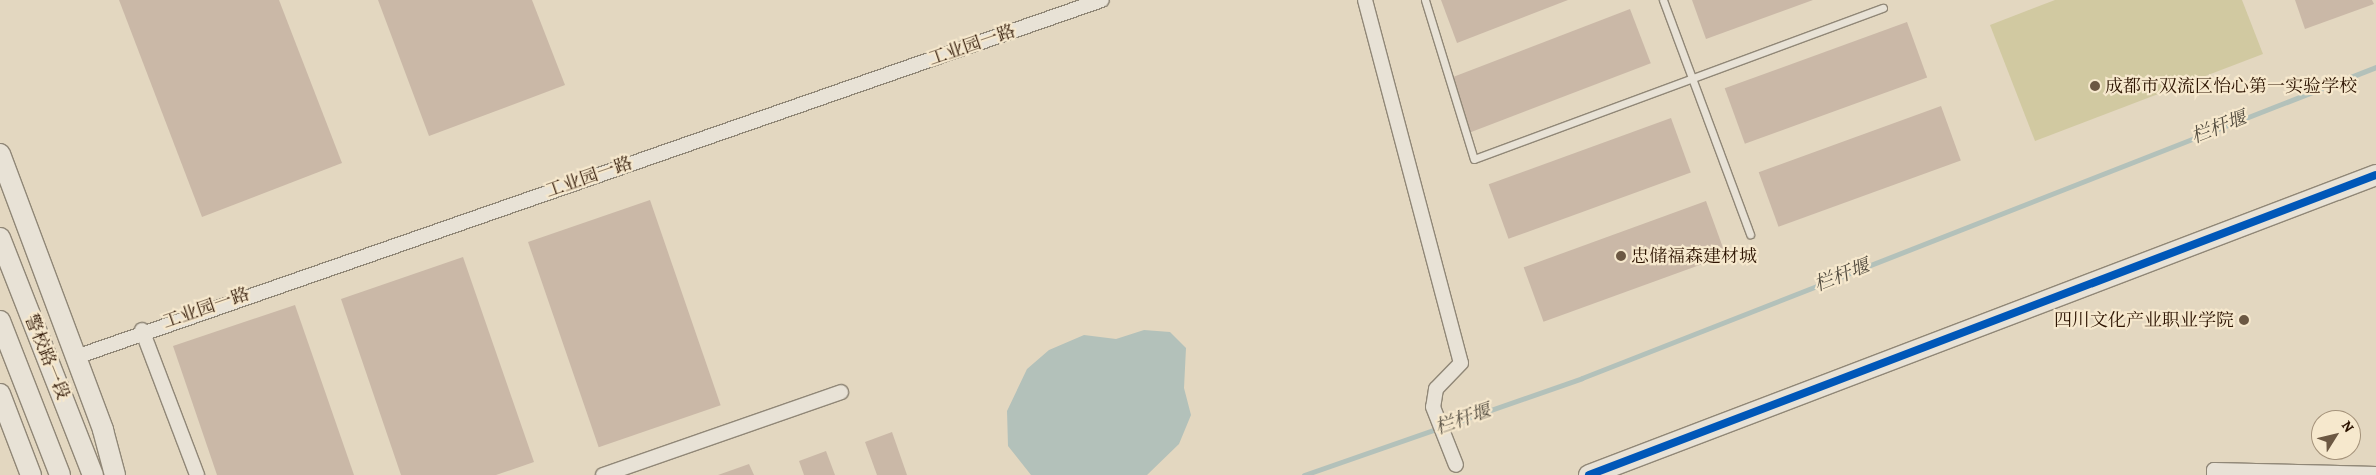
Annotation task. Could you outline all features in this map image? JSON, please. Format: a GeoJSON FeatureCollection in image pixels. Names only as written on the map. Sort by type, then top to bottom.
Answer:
{"type":"FeatureCollection","features":[{"type":"Feature","properties":{"kind":"street","name":"工业园一路"},"geometry":{"type":"LineString","coordinates":[[76,356],[142,330],[1102,0]]}},
{"type":"Feature","properties":{"kind":"street"},"geometry":{"type":"LineString","coordinates":[[1365,0],[1461,364],[1436,389],[1434,407],[1456,465]]}},
{"type":"Feature","properties":{"kind":"street"},"geometry":{"type":"LineString","coordinates":[[0,154],[76,356],[115,475]]}},
{"type":"Feature","properties":{"kind":"street"},"geometry":{"type":"LineString","coordinates":[[1590,475],[2376,175]]}},
{"type":"Feature","properties":{"kind":"street","name":"警校路一段"},"geometry":{"type":"LineString","coordinates":[[0,238],[93,475]]}},
{"type":"Feature","properties":{"kind":"street","name":"警校路一段"},"geometry":{"type":"LineString","coordinates":[[0,321],[60,475]]}},
{"type":"Feature","properties":{"kind":"street"},"geometry":{"type":"LineString","coordinates":[[142,330],[196,475]]}},
{"type":"Feature","properties":{"kind":"street"},"geometry":{"type":"LineString","coordinates":[[603,475],[841,392]]}},
{"type":"Feature","properties":{"kind":"street"},"geometry":{"type":"LineString","coordinates":[[0,394],[31,475]]}},
{"type":"Feature","properties":{"kind":"street"},"geometry":{"type":"LineString","coordinates":[[2214,475],[2214,470],[2376,474]]}},
{"type":"Feature","properties":{"kind":"lane"},"geometry":{"type":"LineString","coordinates":[[1425,0],[1474,159],[1883,8]]}},
{"type":"Feature","properties":{"kind":"lane"},"geometry":{"type":"LineString","coordinates":[[1663,0],[1750,234]]}},
{"type":"Feature","properties":{"kind":"shaded area","name":"成都市双流区怡心第一实验学校"},"geometry":{"type":"Polygon","coordinates":[[[2055,0],[2242,0],[2263,54],[2035,141],[1990,25],[2055,0]]]}},
{"type":"Feature","properties":{"kind":"shaded area"},"geometry":{"type":"Polygon","coordinates":[[[1144,330],[1170,332],[1186,348],[1184,388],[1191,415],[1179,444],[1147,475],[1031,475],[1008,446],[1007,411],[1027,369],[1049,350],[1084,335],[1116,339],[1144,330]]]}},
{"type":"Feature","properties":{"kind":"building"},"geometry":{"type":"Polygon","coordinates":[[[119,0],[279,0],[342,163],[202,217],[119,0]]]}},
{"type":"Feature","properties":{"kind":"building"},"geometry":{"type":"Polygon","coordinates":[[[378,0],[532,0],[565,85],[429,136],[378,0]]]}},
{"type":"Feature","properties":{"kind":"building"},"geometry":{"type":"Polygon","coordinates":[[[1441,0],[1568,0],[1457,43],[1441,0]]]}},
{"type":"Feature","properties":{"kind":"building"},"geometry":{"type":"Polygon","coordinates":[[[1692,0],[1813,0],[1706,39],[1692,0]]]}},
{"type":"Feature","properties":{"kind":"building"},"geometry":{"type":"Polygon","coordinates":[[[2295,0],[2372,0],[2374,4],[2305,29],[2295,0]]]}},
{"type":"Feature","properties":{"kind":"building"},"geometry":{"type":"Polygon","coordinates":[[[1630,9],[1651,63],[1471,132],[1450,78],[1630,9]]]}},
{"type":"Feature","properties":{"kind":"building"},"geometry":{"type":"Polygon","coordinates":[[[1907,22],[1927,77],[1745,144],[1725,88],[1907,22]]]}},
{"type":"Feature","properties":{"kind":"building"},"geometry":{"type":"Polygon","coordinates":[[[1941,106],[1961,161],[1779,227],[1759,172],[1941,106]]]}},
{"type":"Feature","properties":{"kind":"building"},"geometry":{"type":"Polygon","coordinates":[[[1671,118],[1691,173],[1509,239],[1489,184],[1671,118]]]}},
{"type":"Feature","properties":{"kind":"building"},"geometry":{"type":"Polygon","coordinates":[[[650,200],[721,405],[599,447],[528,242],[650,200]]]}},
{"type":"Feature","properties":{"kind":"building"},"geometry":{"type":"Polygon","coordinates":[[[1706,201],[1726,256],[1544,322],[1524,267],[1706,201]]]}},
{"type":"Feature","properties":{"kind":"building"},"geometry":{"type":"Polygon","coordinates":[[[463,257],[534,462],[496,475],[401,475],[341,299],[463,257]]]}},
{"type":"Feature","properties":{"kind":"building"},"geometry":{"type":"Polygon","coordinates":[[[295,305],[354,475],[217,475],[173,346],[295,305]]]}},
{"type":"Feature","properties":{"kind":"building"},"geometry":{"type":"Polygon","coordinates":[[[892,432],[907,475],[877,475],[865,442],[892,432]]]}},
{"type":"Feature","properties":{"kind":"building"},"geometry":{"type":"Polygon","coordinates":[[[826,451],[835,475],[804,475],[799,461],[826,451]]]}},
{"type":"Feature","properties":{"kind":"building"},"geometry":{"type":"Polygon","coordinates":[[[749,464],[754,475],[718,475],[749,464]]]}},
{"type":"Feature","properties":{"kind":"waterway","name":"栏杆堰"},"geometry":{"type":"LineString","coordinates":[[1304,475],[1582,378],[2376,67]]}},
{"type":"Feature","properties":{"kind":"cycle path"},"geometry":{"type":"LineString","coordinates":[[1589,475],[2376,175]]}},
{"type":"Feature","properties":{"kind":"place","name":"成都市双流区怡心第一实验学校"},"geometry":{"type":"Point","coordinates":[2095,86]}},
{"type":"Feature","properties":{"kind":"place","name":"忠储福森建材城"},"geometry":{"type":"Point","coordinates":[1621,256]}},
{"type":"Feature","properties":{"kind":"place","name":"四川文化产业职业学院"},"geometry":{"type":"Point","coordinates":[2244,320]}}]}
